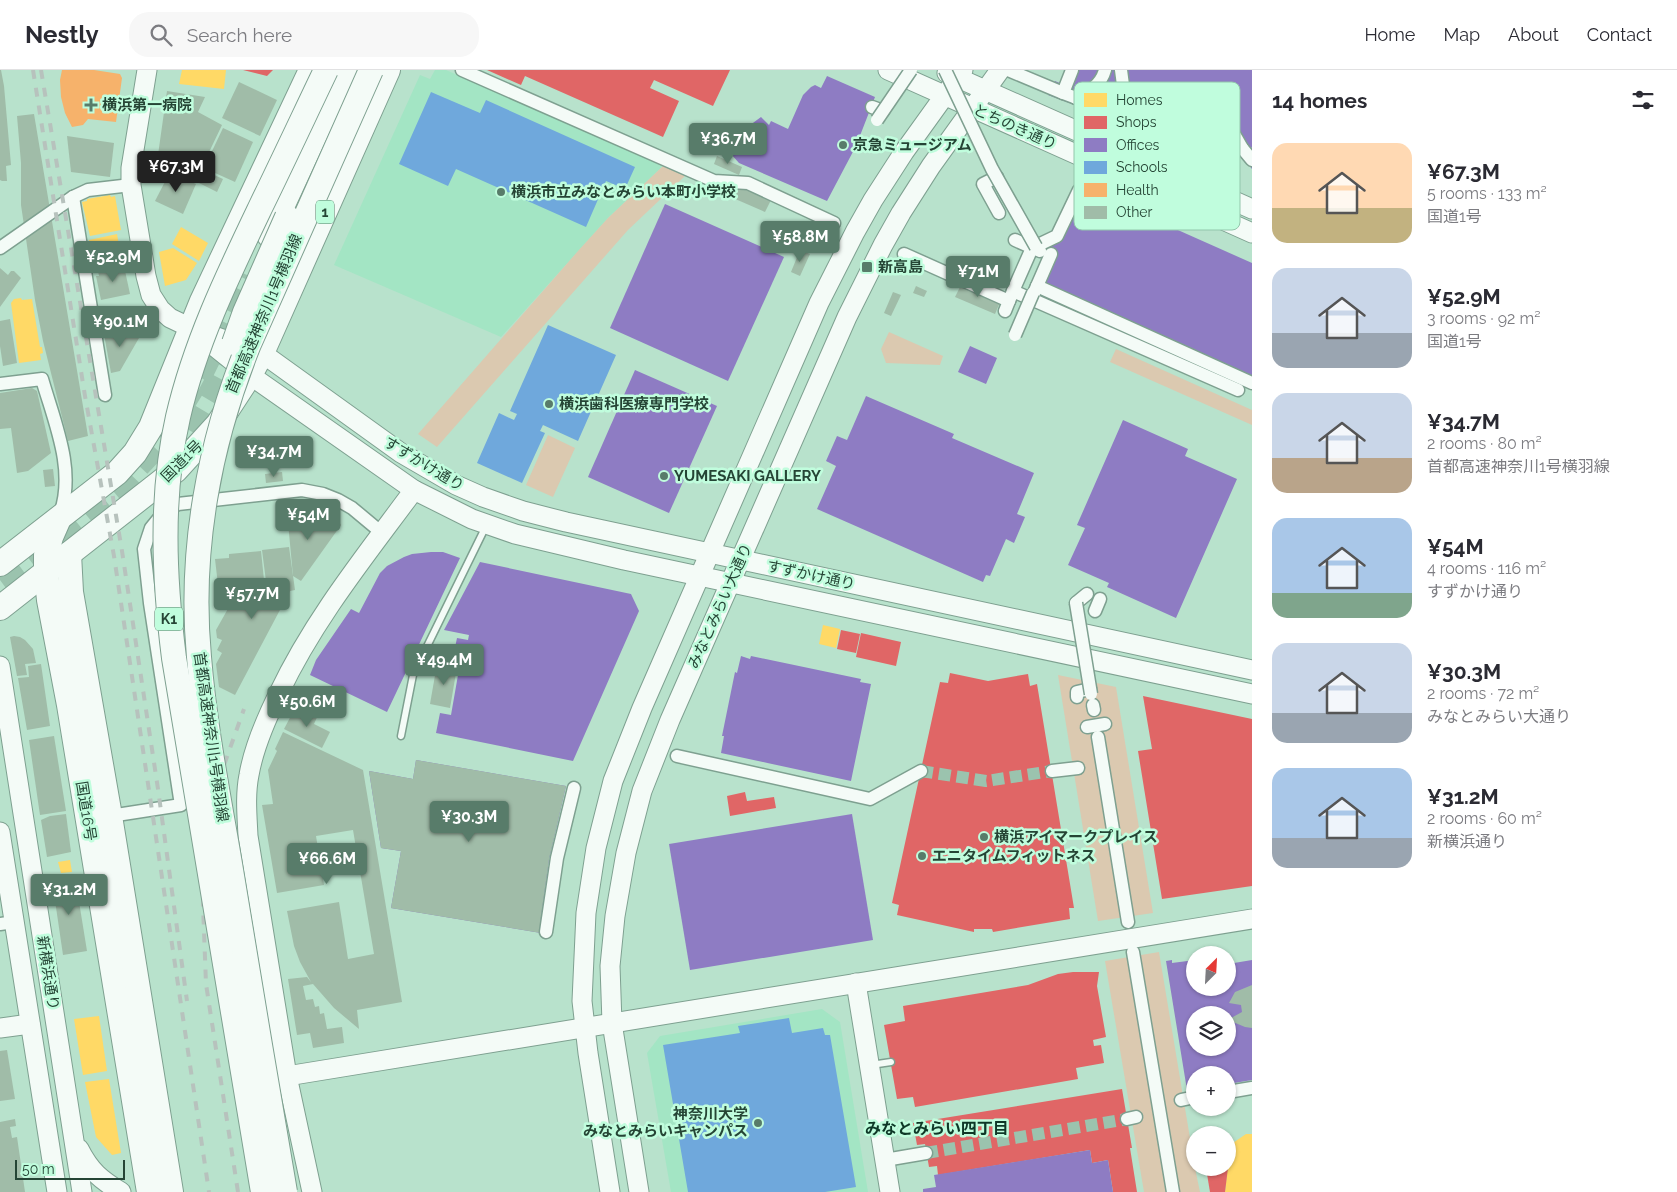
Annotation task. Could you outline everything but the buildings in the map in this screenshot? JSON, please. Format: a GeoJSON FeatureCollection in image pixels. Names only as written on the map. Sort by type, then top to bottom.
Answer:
{"type":"FeatureCollection","features":[{"type":"Feature","properties":{"kind":"highway"},"geometry":{"type":"LineString","coordinates":[[0,564],[118,473],[135,453],[151,427],[225,248],[310,70]]}},
{"type":"Feature","properties":{"kind":"highway","name":"首都高速神奈川1号横羽線"},"geometry":{"type":"LineString","coordinates":[[280,1191],[196,798],[174,658],[166,589],[166,518],[173,446],[189,376],[214,306],[326,70]]}},
{"type":"Feature","properties":{"kind":"highway"},"geometry":{"type":"LineString","coordinates":[[266,195],[303,134],[336,70]]}},
{"type":"Feature","properties":{"kind":"highway","name":"1"},"geometry":{"type":"LineString","coordinates":[[345,70],[274,245],[364,70]]}},
{"type":"Feature","properties":{"kind":"highway"},"geometry":{"type":"LineString","coordinates":[[199,656],[192,617],[190,587],[191,538],[195,498],[212,414],[244,312],[354,70]]}},
{"type":"Feature","properties":{"kind":"highway","name":"首都高速神奈川1号横羽線"},"geometry":{"type":"LineString","coordinates":[[280,1191],[215,776],[199,656],[196,590],[201,532],[209,476],[225,408],[248,344],[371,70]]}},
{"type":"Feature","properties":{"kind":"highway","name":"国道1号"},"geometry":{"type":"LineString","coordinates":[[0,608],[176,470],[218,424],[262,353],[388,70]]}},
{"type":"Feature","properties":{"kind":"highway"},"geometry":{"type":"LineString","coordinates":[[73,606],[76,576],[85,560],[154,503],[176,470]]}},
{"type":"Feature","properties":{"kind":"highway","name":"国道16号"},"geometry":{"type":"LineString","coordinates":[[58,521],[46,555],[46,572],[149,1192]]}},
{"type":"Feature","properties":{"kind":"highway","name":"国道16号"},"geometry":{"type":"LineString","coordinates":[[69,554],[73,606],[110,816],[171,1192]]}},
{"type":"Feature","properties":{"kind":"street"},"geometry":{"type":"LineString","coordinates":[[147,70],[131,168],[131,185],[146,276],[151,295],[160,309],[170,318],[191,328]]}},
{"type":"Feature","properties":{"kind":"street"},"geometry":{"type":"LineString","coordinates":[[462,70],[714,181],[748,183],[834,223]]}},
{"type":"Feature","properties":{"kind":"street","name":"とちのき通り"},"geometry":{"type":"LineString","coordinates":[[888,70],[1074,153]]}},
{"type":"Feature","properties":{"kind":"street"},"geometry":{"type":"LineString","coordinates":[[877,113],[911,70]]}},
{"type":"Feature","properties":{"kind":"street","name":"みなとみらい大通り"},"geometry":{"type":"LineString","coordinates":[[638,1192],[612,1023],[610,966],[615,916],[626,853],[642,791],[670,720],[847,317],[883,245],[931,166],[1000,70]]}},
{"type":"Feature","properties":{"kind":"street"},"geometry":{"type":"LineString","coordinates":[[1008,70],[1074,97]]}},
{"type":"Feature","properties":{"kind":"street"},"geometry":{"type":"LineString","coordinates":[[1099,82],[1105,70]]}},
{"type":"Feature","properties":{"kind":"street"},"geometry":{"type":"LineString","coordinates":[[952,72],[994,173],[1036,247],[1050,254]]}},
{"type":"Feature","properties":{"kind":"street","name":"とちのき通り"},"geometry":{"type":"LineString","coordinates":[[952,72],[986,90],[1074,129]]}},
{"type":"Feature","properties":{"kind":"street","name":"みなとみらい大通り"},"geometry":{"type":"LineString","coordinates":[[610,1192],[584,1027],[582,1000],[586,913],[596,848],[613,781],[642,708],[819,303],[873,200],[945,95],[952,72]]}},
{"type":"Feature","properties":{"kind":"street"},"geometry":{"type":"LineString","coordinates":[[1057,91],[1066,75]]}},
{"type":"Feature","properties":{"kind":"street"},"geometry":{"type":"LineString","coordinates":[[1240,144],[1252,160]]}},
{"type":"Feature","properties":{"kind":"street"},"geometry":{"type":"LineString","coordinates":[[994,173],[983,184],[988,198],[999,214]]}},
{"type":"Feature","properties":{"kind":"street"},"geometry":{"type":"LineString","coordinates":[[0,248],[72,197],[88,190],[131,185]]}},
{"type":"Feature","properties":{"kind":"street"},"geometry":{"type":"LineString","coordinates":[[72,197],[105,395]]}},
{"type":"Feature","properties":{"kind":"street"},"geometry":{"type":"LineString","coordinates":[[1009,301],[1032,248],[1057,236],[1074,200]]}},
{"type":"Feature","properties":{"kind":"street","name":"とちのき通り"},"geometry":{"type":"LineString","coordinates":[[1240,204],[1252,209]]}},
{"type":"Feature","properties":{"kind":"street","name":"とちのき通り"},"geometry":{"type":"LineString","coordinates":[[1240,227],[1252,232]]}},
{"type":"Feature","properties":{"kind":"street"},"geometry":{"type":"LineString","coordinates":[[1015,240],[1050,254]]}},
{"type":"Feature","properties":{"kind":"street"},"geometry":{"type":"LineString","coordinates":[[904,254],[1009,301],[1238,390]]}},
{"type":"Feature","properties":{"kind":"street"},"geometry":{"type":"LineString","coordinates":[[1015,335],[1050,254]]}},
{"type":"Feature","properties":{"kind":"street"},"geometry":{"type":"LineString","coordinates":[[1035,290],[1252,382]]}},
{"type":"Feature","properties":{"kind":"street","name":"すずかけ通り"},"geometry":{"type":"LineString","coordinates":[[191,328],[262,353],[402,453],[448,480],[483,497],[523,511],[557,520],[1252,670]]}},
{"type":"Feature","properties":{"kind":"street","name":"すずかけ通り"},"geometry":{"type":"LineString","coordinates":[[191,328],[250,375],[414,490],[487,525],[551,544],[1252,694]]}},
{"type":"Feature","properties":{"kind":"street"},"geometry":{"type":"LineString","coordinates":[[0,384],[42,379],[61,445],[66,471],[64,505],[58,521]]}},
{"type":"Feature","properties":{"kind":"street"},"geometry":{"type":"LineString","coordinates":[[110,816],[181,805],[150,603],[144,549],[151,528],[164,512],[178,504],[302,490],[324,494],[338,500],[352,508],[382,533]]}},
{"type":"Feature","properties":{"kind":"street"},"geometry":{"type":"LineString","coordinates":[[312,1192],[287,1076],[248,836],[246,802],[249,775],[256,745],[267,717],[298,655],[338,594],[414,490]]}},
{"type":"Feature","properties":{"kind":"street"},"geometry":{"type":"LineString","coordinates":[[173,743],[215,737],[206,664],[204,610],[211,500]]}},
{"type":"Feature","properties":{"kind":"street"},"geometry":{"type":"LineString","coordinates":[[395,516],[402,511],[418,506],[445,506]]}},
{"type":"Feature","properties":{"kind":"street"},"geometry":{"type":"LineString","coordinates":[[1087,594],[1076,603],[1128,922]]}},
{"type":"Feature","properties":{"kind":"street","name":"新横浜通り"},"geometry":{"type":"LineString","coordinates":[[0,666],[82,1192]]}},
{"type":"Feature","properties":{"kind":"street"},"geometry":{"type":"LineString","coordinates":[[1078,697],[1077,692],[1094,716]]}},
{"type":"Feature","properties":{"kind":"street"},"geometry":{"type":"LineString","coordinates":[[677,756],[870,799],[921,771]]}},
{"type":"Feature","properties":{"kind":"street"},"geometry":{"type":"LineString","coordinates":[[1052,771],[1078,768]]}},
{"type":"Feature","properties":{"kind":"street"},"geometry":{"type":"LineString","coordinates":[[546,932],[553,857],[574,788]]}},
{"type":"Feature","properties":{"kind":"street","name":"新横浜通り"},"geometry":{"type":"LineString","coordinates":[[0,837],[7,923],[30,1024],[57,1192]]}},
{"type":"Feature","properties":{"kind":"street"},"geometry":{"type":"LineString","coordinates":[[287,1076],[1252,918]]}},
{"type":"Feature","properties":{"kind":"street"},"geometry":{"type":"LineString","coordinates":[[1133,952],[1173,1192]]}},
{"type":"Feature","properties":{"kind":"street"},"geometry":{"type":"LineString","coordinates":[[856,983],[890,1192]]}},
{"type":"Feature","properties":{"kind":"street"},"geometry":{"type":"LineString","coordinates":[[0,1028],[30,1024]]}},
{"type":"Feature","properties":{"kind":"street"},"geometry":{"type":"LineString","coordinates":[[1236,1091],[1252,1088]]}},
{"type":"Feature","properties":{"kind":"street"},"geometry":{"type":"LineString","coordinates":[[1180,1100],[1186,1099]]}},
{"type":"Feature","properties":{"kind":"street"},"geometry":{"type":"LineString","coordinates":[[73,1137],[92,1170],[103,1182],[121,1192]]}},
{"type":"Feature","properties":{"kind":"street"},"geometry":{"type":"LineString","coordinates":[[885,1160],[926,1153]]}},
{"type":"Feature","properties":{"kind":"lane"},"geometry":{"type":"LineString","coordinates":[[401,736],[413,676],[487,525]]}},
{"type":"Feature","properties":{"kind":"lane"},"geometry":{"type":"LineString","coordinates":[[870,1065],[890,1062]]}},
{"type":"Feature","properties":{"kind":"shaded area","name":"横浜市立みなとみらい本町小学校"},"geometry":{"type":"Polygon","coordinates":[[[435,70],[446,70],[663,166],[608,218],[501,337],[334,265],[420,75],[430,79],[435,70]]]}},
{"type":"Feature","properties":{"kind":"shaded area"},"geometry":{"type":"Polygon","coordinates":[[[663,166],[685,176],[628,230],[437,447],[418,434],[608,218],[663,166]]]}},
{"type":"Feature","properties":{"kind":"shaded area"},"geometry":{"type":"Polygon","coordinates":[[[889,332],[943,356],[940,365],[886,363],[881,349],[889,332]]]}},
{"type":"Feature","properties":{"kind":"shaded area"},"geometry":{"type":"Polygon","coordinates":[[[1116,349],[1252,410],[1252,425],[1110,362],[1116,349]]]}},
{"type":"Feature","properties":{"kind":"shaded area"},"geometry":{"type":"Polygon","coordinates":[[[548,435],[575,448],[553,497],[526,485],[548,435]]]}},
{"type":"Feature","properties":{"kind":"shaded area"},"geometry":{"type":"Polygon","coordinates":[[[1058,675],[1116,687],[1153,913],[1098,921],[1058,675]]]}},
{"type":"Feature","properties":{"kind":"shaded area"},"geometry":{"type":"Polygon","coordinates":[[[1159,952],[1188,1126],[1186,1126],[1186,1176],[1197,1176],[1200,1192],[1144,1192],[1105,961],[1159,952]]]}},
{"type":"Feature","properties":{"kind":"shaded area","name":"神奈川大学 みなとみらいキャンパス"},"geometry":{"type":"Polygon","coordinates":[[[822,1009],[840,1022],[868,1192],[671,1192],[647,1053],[660,1036],[822,1009]]]}},
{"type":"Feature","properties":{"kind":"tunnel"},"geometry":{"type":"LineString","coordinates":[[0,580],[35,554],[125,480],[157,446],[201,374],[249,276]]}},
{"type":"Feature","properties":{"kind":"tunnel"},"geometry":{"type":"LineString","coordinates":[[168,459],[178,448],[240,338]]}},
{"type":"Feature","properties":{"kind":"tunnel"},"geometry":{"type":"LineString","coordinates":[[921,771],[986,781],[1052,771]]}},
{"type":"Feature","properties":{"kind":"tunnel"},"geometry":{"type":"LineString","coordinates":[[926,1153],[1127,1119]]}},
{"type":"Feature","properties":{"kind":"railway"},"geometry":{"type":"LineString","coordinates":[[33,70],[85,396],[114,556],[209,1192]]}},
{"type":"Feature","properties":{"kind":"railway"},"geometry":{"type":"LineString","coordinates":[[41,70],[122,551],[158,789],[187,1001]]}},
{"type":"Feature","properties":{"kind":"railway"},"geometry":{"type":"LineString","coordinates":[[238,1192],[206,984],[203,905],[210,830],[223,768],[244,709]]}},
{"type":"Feature","properties":{"kind":"place","name":"横浜第一病院"},"geometry":{"type":"Point","coordinates":[91,105]}},
{"type":"Feature","properties":{"kind":"place","name":"京急ミュージアム"},"geometry":{"type":"Point","coordinates":[843,145]}},
{"type":"Feature","properties":{"kind":"place","name":"横浜市立みなとみらい本町小学校"},"geometry":{"type":"Point","coordinates":[501,192]}},
{"type":"Feature","properties":{"kind":"place","name":"新高島"},"geometry":{"type":"Point","coordinates":[867,267]}},
{"type":"Feature","properties":{"kind":"place","name":"横浜歯科医療専門学校"},"geometry":{"type":"Point","coordinates":[549,404]}},
{"type":"Feature","properties":{"kind":"place","name":"YUMESAKI GALLERY"},"geometry":{"type":"Point","coordinates":[664,476]}},
{"type":"Feature","properties":{"kind":"place","name":"横浜アイマークプレイス"},"geometry":{"type":"Point","coordinates":[984,837]}},
{"type":"Feature","properties":{"kind":"place","name":"エニタイムフィットネス"},"geometry":{"type":"Point","coordinates":[922,856]}},
{"type":"Feature","properties":{"kind":"place","name":"神奈川大学 みなとみらいキャンパス"},"geometry":{"type":"Point","coordinates":[758,1123]}},
{"type":"Feature","properties":{"kind":"district","name":"みなとみらい四丁目"},"geometry":{"type":"Point","coordinates":[937,1128]}}]}
